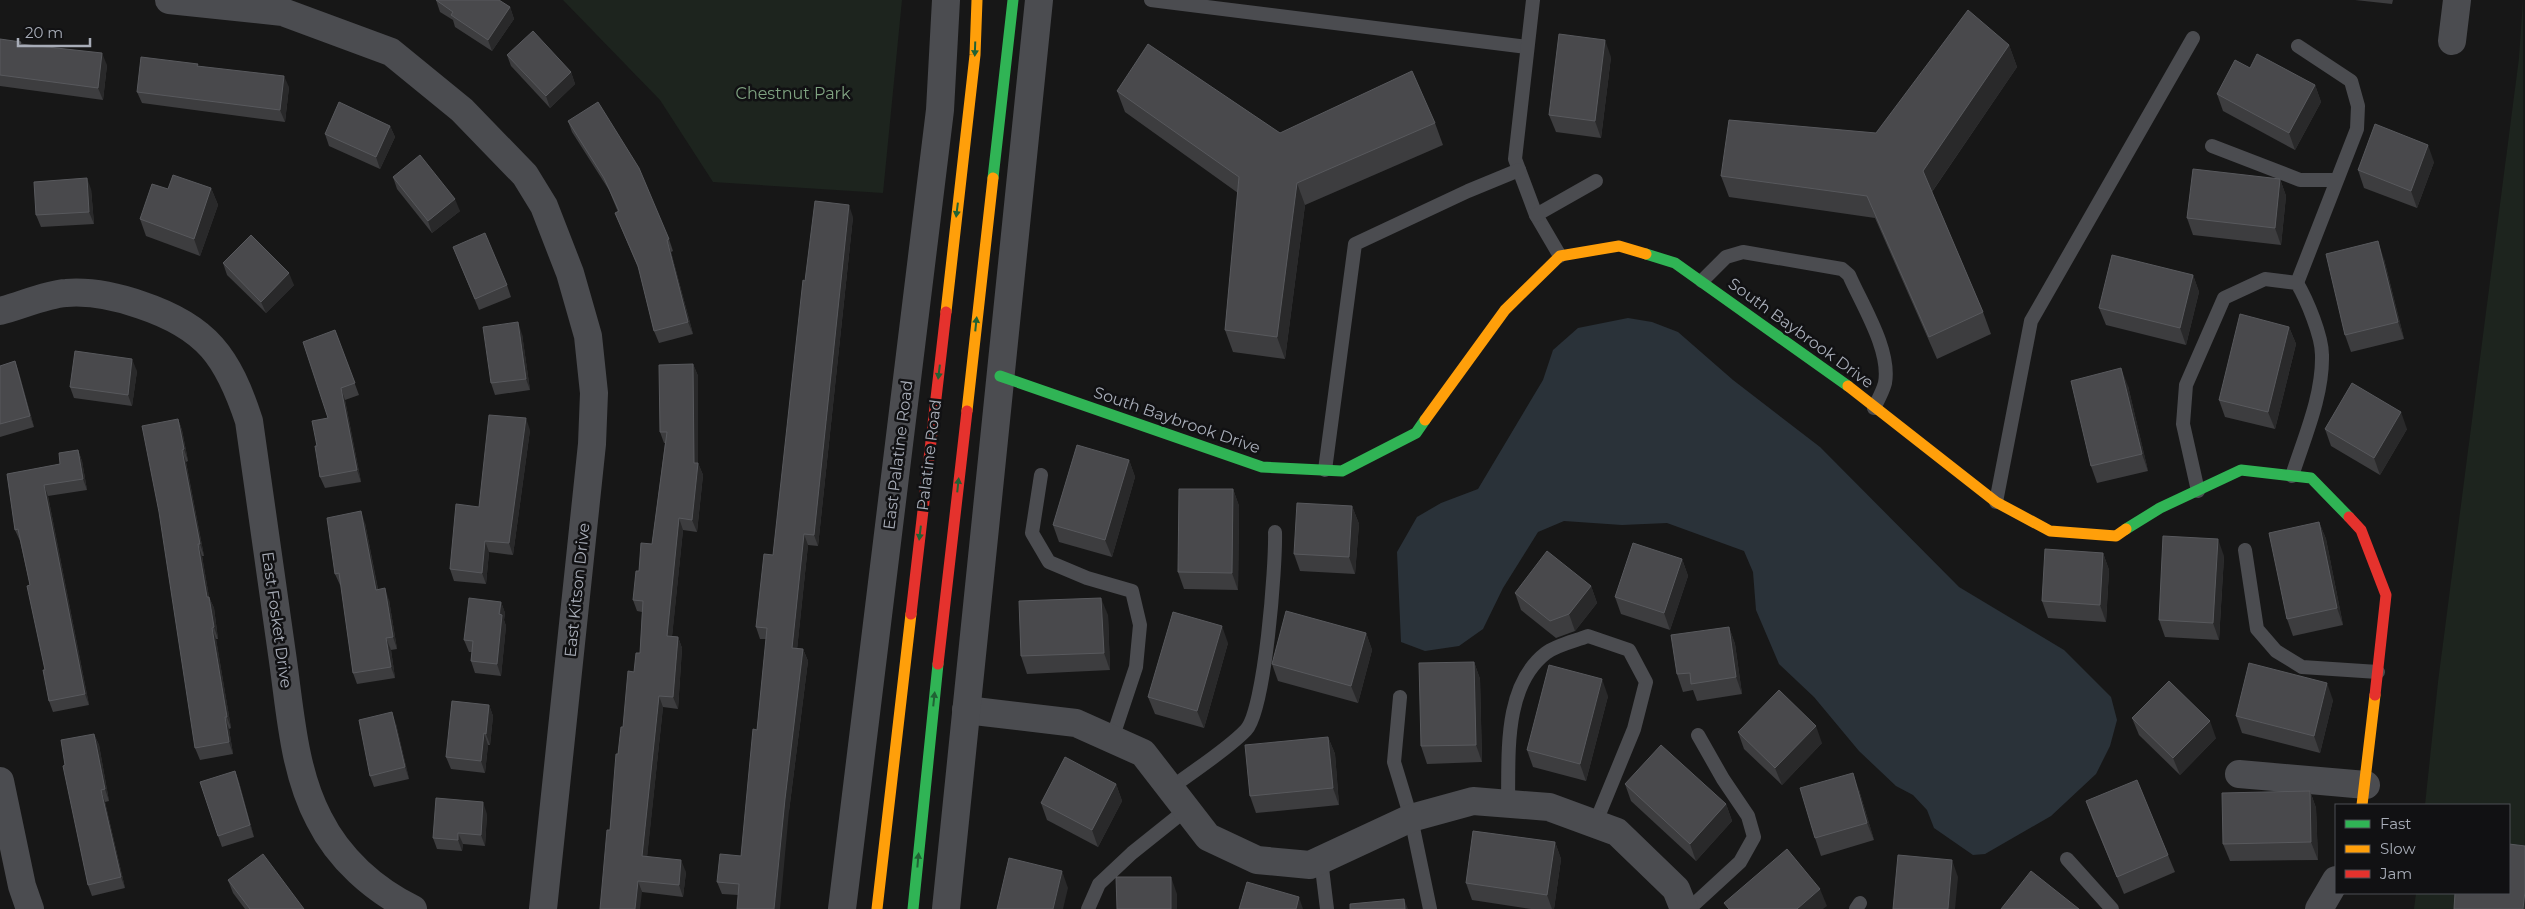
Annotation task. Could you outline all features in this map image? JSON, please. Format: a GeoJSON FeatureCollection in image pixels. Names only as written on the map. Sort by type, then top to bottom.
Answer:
{"type":"FeatureCollection","features":[{"type":"Feature","properties":{"kind":"street","name":"East Kitson Drive"},"geometry":{"type":"LineString","coordinates":[[169,0],[283,12],[391,52],[462,110],[525,175],[544,206],[570,273],[588,336],[594,393],[594,421],[543,909]]}},
{"type":"Feature","properties":{"kind":"street","name":"East Palatine Road"},"geometry":{"type":"LineString","coordinates":[[842,909],[940,110],[946,0]]}},
{"type":"Feature","properties":{"kind":"street","name":"Palatine Road"},"geometry":{"type":"LineString","coordinates":[[877,909],[975,55],[977,0]]}},
{"type":"Feature","properties":{"kind":"street","name":"Palatine Road"},"geometry":{"type":"LineString","coordinates":[[913,909],[927,761],[1013,0]]}},
{"type":"Feature","properties":{"kind":"street"},"geometry":{"type":"LineString","coordinates":[[946,909],[1039,0]]}},
{"type":"Feature","properties":{"kind":"street"},"geometry":{"type":"LineString","coordinates":[[2452,41],[2457,0]]}},
{"type":"Feature","properties":{"kind":"street","name":"South Baybrook Drive"},"geometry":{"type":"LineString","coordinates":[[1000,376],[1262,467],[1342,471],[1416,433],[1505,310],[1560,256],[1619,246],[1675,263],[1808,356],[1959,471],[1996,502],[2050,531],[2116,536],[2160,508],[2241,470],[2311,478],[2361,530],[2386,595],[2364,795]]}},
{"type":"Feature","properties":{"kind":"street","name":"East Fosket Drive"},"geometry":{"type":"LineString","coordinates":[[0,311],[66,293],[118,297],[171,315],[198,334],[222,358],[241,395],[250,422],[293,731],[306,787],[318,818],[333,843],[352,865],[372,883],[413,909]]}},
{"type":"Feature","properties":{"kind":"street"},"geometry":{"type":"LineString","coordinates":[[966,710],[1076,723],[1144,753],[1208,836],[1257,860],[1310,865],[1411,818],[1473,801],[1548,807],[1617,832],[1676,889],[1684,909]]}},
{"type":"Feature","properties":{"kind":"street"},"geometry":{"type":"LineString","coordinates":[[2240,774],[2364,795]]}},
{"type":"Feature","properties":{"kind":"street"},"geometry":{"type":"LineString","coordinates":[[0,780],[22,886],[30,909]]}},
{"type":"Feature","properties":{"kind":"street"},"geometry":{"type":"LineString","coordinates":[[2319,909],[2335,882]]}},
{"type":"Feature","properties":{"kind":"lane"},"geometry":{"type":"LineString","coordinates":[[1151,0],[1215,4],[1527,47]]}},
{"type":"Feature","properties":{"kind":"lane"},"geometry":{"type":"LineString","coordinates":[[1533,0],[1515,159],[1536,215],[1560,256]]}},
{"type":"Feature","properties":{"kind":"lane"},"geometry":{"type":"LineString","coordinates":[[1996,502],[2031,322],[2193,38]]}},
{"type":"Feature","properties":{"kind":"lane"},"geometry":{"type":"LineString","coordinates":[[2297,283],[2357,129],[2358,106],[2351,81],[2298,46]]}},
{"type":"Feature","properties":{"kind":"lane"},"geometry":{"type":"LineString","coordinates":[[2212,146],[2300,180],[2336,180]]}},
{"type":"Feature","properties":{"kind":"lane"},"geometry":{"type":"LineString","coordinates":[[1325,470],[1354,244],[1468,191],[1519,170]]}},
{"type":"Feature","properties":{"kind":"lane"},"geometry":{"type":"LineString","coordinates":[[1536,215],[1596,181]]}},
{"type":"Feature","properties":{"kind":"lane"},"geometry":{"type":"LineString","coordinates":[[1702,281],[1726,257],[1743,252],[1842,269],[1849,275],[1884,353],[1886,367],[1884,384],[1874,408]]}},
{"type":"Feature","properties":{"kind":"lane"},"geometry":{"type":"LineString","coordinates":[[2198,491],[2183,424],[2186,385],[2224,298],[2265,279],[2297,283],[2308,300],[2322,354],[2318,393],[2292,476]]}},
{"type":"Feature","properties":{"kind":"lane"},"geometry":{"type":"LineString","coordinates":[[1041,475],[1032,533],[1049,562],[1087,578],[1132,591],[1140,625],[1136,667],[1112,739]]}},
{"type":"Feature","properties":{"kind":"lane"},"geometry":{"type":"LineString","coordinates":[[1171,788],[1247,729],[1262,684],[1276,558],[1275,532]]}},
{"type":"Feature","properties":{"kind":"lane"},"geometry":{"type":"LineString","coordinates":[[2245,550],[2257,629],[2276,651],[2302,667],[2378,672]]}},
{"type":"Feature","properties":{"kind":"lane"},"geometry":{"type":"LineString","coordinates":[[1508,804],[1509,752],[1514,706],[1526,673],[1546,652],[1588,636],[1629,650],[1646,682],[1634,729],[1595,824]]}},
{"type":"Feature","properties":{"kind":"lane"},"geometry":{"type":"LineString","coordinates":[[1400,697],[1394,762],[1411,818],[1430,909]]}},
{"type":"Feature","properties":{"kind":"lane"},"geometry":{"type":"LineString","coordinates":[[1689,909],[1740,862],[1754,837],[1748,816],[1723,780],[1698,735]]}},
{"type":"Feature","properties":{"kind":"lane"},"geometry":{"type":"LineString","coordinates":[[1088,909],[1099,884],[1132,852],[1187,810]]}},
{"type":"Feature","properties":{"kind":"lane"},"geometry":{"type":"LineString","coordinates":[[2067,859],[2112,909]]}},
{"type":"Feature","properties":{"kind":"lane"},"geometry":{"type":"LineString","coordinates":[[1321,860],[1327,909]]}},
{"type":"Feature","properties":{"kind":"green space","name":"Chestnut Park"},"geometry":{"type":"Polygon","coordinates":[[[563,0],[902,0],[883,193],[713,182],[660,100],[563,0]]]}},
{"type":"Feature","properties":{"kind":"green space"},"geometry":{"type":"Polygon","coordinates":[[[2523,0],[2525,909],[2414,909],[2416,894],[2510,894],[2510,804],[2425,804],[2438,682],[2519,58],[2523,0]]]}},
{"type":"Feature","properties":{"kind":"shaded area"},"geometry":{"type":"Polygon","coordinates":[[[1628,318],[1652,322],[1678,332],[1733,380],[1820,447],[1959,587],[2064,650],[2111,697],[2117,720],[2110,746],[2096,774],[2051,816],[1985,854],[1973,855],[1934,828],[1927,810],[1913,795],[1896,786],[1859,751],[1814,697],[1779,664],[1756,610],[1753,572],[1744,551],[1667,523],[1622,525],[1564,521],[1538,532],[1503,588],[1483,629],[1459,646],[1425,651],[1401,642],[1397,552],[1417,517],[1441,503],[1478,489],[1543,380],[1553,350],[1578,328],[1628,318]]]}},
{"type":"Feature","properties":{"kind":"building"},"geometry":{"type":"Polygon","coordinates":[[[436,0],[499,0],[510,7],[488,40],[451,15],[453,12],[436,0]]]}},
{"type":"Feature","properties":{"kind":"building"},"geometry":{"type":"Polygon","coordinates":[[[1968,10],[2009,45],[1923,171],[1983,312],[1929,337],[1867,196],[1721,176],[1729,120],[1876,133],[1968,10]]]}},
{"type":"Feature","properties":{"kind":"building"},"geometry":{"type":"Polygon","coordinates":[[[533,31],[571,72],[546,96],[507,55],[533,31]]]}},
{"type":"Feature","properties":{"kind":"building"},"geometry":{"type":"Polygon","coordinates":[[[1559,34],[1605,40],[1595,121],[1549,115],[1559,34]]]}},
{"type":"Feature","properties":{"kind":"building"},"geometry":{"type":"Polygon","coordinates":[[[0,39],[21,42],[20,44],[102,53],[98,88],[0,75],[0,39]]]}},
{"type":"Feature","properties":{"kind":"building"},"geometry":{"type":"Polygon","coordinates":[[[1148,44],[1280,133],[1412,71],[1435,123],[1297,183],[1277,337],[1225,330],[1239,177],[1117,91],[1148,44]]]}},
{"type":"Feature","properties":{"kind":"building"},"geometry":{"type":"Polygon","coordinates":[[[2257,54],[2315,85],[2289,133],[2217,94],[2235,60],[2250,68],[2257,54]]]}},
{"type":"Feature","properties":{"kind":"building"},"geometry":{"type":"Polygon","coordinates":[[[141,57],[198,64],[197,66],[284,76],[280,110],[137,92],[141,57]]]}},
{"type":"Feature","properties":{"kind":"building"},"geometry":{"type":"Polygon","coordinates":[[[339,102],[390,126],[376,157],[325,134],[339,102]]]}},
{"type":"Feature","properties":{"kind":"building"},"geometry":{"type":"Polygon","coordinates":[[[598,102],[639,168],[669,239],[667,240],[688,322],[654,331],[638,266],[615,213],[619,211],[604,178],[568,121],[598,102]]]}},
{"type":"Feature","properties":{"kind":"building"},"geometry":{"type":"Polygon","coordinates":[[[2375,124],[2428,145],[2411,191],[2358,170],[2375,124]]]}},
{"type":"Feature","properties":{"kind":"building"},"geometry":{"type":"Polygon","coordinates":[[[420,155],[455,199],[428,221],[393,177],[420,155]]]}},
{"type":"Feature","properties":{"kind":"building"},"geometry":{"type":"Polygon","coordinates":[[[2193,169],[2280,179],[2275,228],[2187,218],[2193,169]]]}},
{"type":"Feature","properties":{"kind":"building"},"geometry":{"type":"Polygon","coordinates":[[[173,175],[211,188],[194,239],[140,219],[152,184],[168,189],[173,175]]]}},
{"type":"Feature","properties":{"kind":"building"},"geometry":{"type":"Polygon","coordinates":[[[87,178],[89,212],[36,215],[34,182],[87,178]]]}},
{"type":"Feature","properties":{"kind":"building"},"geometry":{"type":"Polygon","coordinates":[[[815,201],[849,205],[814,535],[804,534],[792,648],[803,649],[774,909],[737,909],[739,884],[717,882],[720,854],[741,856],[753,729],[757,730],[767,628],[756,627],[764,554],[773,555],[803,280],[805,281],[815,201]]]}},
{"type":"Feature","properties":{"kind":"building"},"geometry":{"type":"Polygon","coordinates":[[[485,233],[507,285],[475,299],[453,247],[485,233]]]}},
{"type":"Feature","properties":{"kind":"building"},"geometry":{"type":"Polygon","coordinates":[[[251,235],[289,273],[261,302],[223,263],[251,235]]]}},
{"type":"Feature","properties":{"kind":"building"},"geometry":{"type":"Polygon","coordinates":[[[2378,241],[2398,322],[2345,335],[2326,254],[2378,241]]]}},
{"type":"Feature","properties":{"kind":"building"},"geometry":{"type":"Polygon","coordinates":[[[2112,255],[2193,275],[2180,328],[2099,308],[2112,255]]]}},
{"type":"Feature","properties":{"kind":"building"},"geometry":{"type":"Polygon","coordinates":[[[2240,314],[2289,327],[2268,412],[2219,400],[2240,314]]]}},
{"type":"Feature","properties":{"kind":"building"},"geometry":{"type":"Polygon","coordinates":[[[518,322],[526,379],[491,383],[483,327],[518,322]]]}},
{"type":"Feature","properties":{"kind":"building"},"geometry":{"type":"Polygon","coordinates":[[[335,330],[355,383],[341,388],[357,470],[320,477],[312,421],[328,418],[303,342],[335,330]]]}},
{"type":"Feature","properties":{"kind":"building"},"geometry":{"type":"Polygon","coordinates":[[[75,351],[132,359],[128,395],[70,387],[75,351]]]}},
{"type":"Feature","properties":{"kind":"building"},"geometry":{"type":"Polygon","coordinates":[[[15,361],[30,416],[0,424],[0,366],[15,361]]]}},
{"type":"Feature","properties":{"kind":"building"},"geometry":{"type":"Polygon","coordinates":[[[693,364],[694,463],[698,463],[692,520],[679,518],[667,636],[678,637],[673,697],[659,696],[642,856],[681,860],[679,885],[638,881],[635,909],[600,909],[607,830],[610,830],[616,754],[618,754],[621,727],[623,727],[628,671],[634,672],[636,653],[640,653],[643,601],[633,600],[636,571],[639,571],[641,543],[652,544],[667,432],[660,432],[659,365],[693,364]]]}},
{"type":"Feature","properties":{"kind":"building"},"geometry":{"type":"Polygon","coordinates":[[[2121,368],[2142,454],[2091,466],[2071,381],[2121,368]]]}},
{"type":"Feature","properties":{"kind":"building"},"geometry":{"type":"Polygon","coordinates":[[[2352,383],[2401,412],[2374,458],[2325,429],[2352,383]]]}},
{"type":"Feature","properties":{"kind":"building"},"geometry":{"type":"Polygon","coordinates":[[[489,415],[526,418],[509,543],[485,541],[482,573],[450,569],[456,504],[479,507],[489,415]]]}},
{"type":"Feature","properties":{"kind":"building"},"geometry":{"type":"Polygon","coordinates":[[[178,419],[200,544],[198,544],[207,597],[209,597],[214,627],[212,628],[227,717],[225,717],[229,742],[195,748],[159,512],[142,426],[178,419]]]}},
{"type":"Feature","properties":{"kind":"building"},"geometry":{"type":"Polygon","coordinates":[[[1077,445],[1129,460],[1105,540],[1053,525],[1077,445]]]}},
{"type":"Feature","properties":{"kind":"building"},"geometry":{"type":"Polygon","coordinates":[[[78,450],[83,479],[44,485],[85,694],[49,701],[43,670],[45,670],[27,586],[30,585],[18,529],[15,530],[7,474],[60,464],[59,453],[78,450]]]}},
{"type":"Feature","properties":{"kind":"building"},"geometry":{"type":"Polygon","coordinates":[[[1179,489],[1233,489],[1232,573],[1178,572],[1179,489]]]}},
{"type":"Feature","properties":{"kind":"building"},"geometry":{"type":"Polygon","coordinates":[[[1297,503],[1352,506],[1349,557],[1294,554],[1297,503]]]}},
{"type":"Feature","properties":{"kind":"building"},"geometry":{"type":"Polygon","coordinates":[[[361,511],[376,590],[385,588],[393,637],[386,638],[391,667],[353,673],[339,573],[335,574],[327,518],[361,511]]]}},
{"type":"Feature","properties":{"kind":"building"},"geometry":{"type":"Polygon","coordinates":[[[2319,522],[2337,608],[2287,619],[2269,533],[2319,522]]]}},
{"type":"Feature","properties":{"kind":"building"},"geometry":{"type":"Polygon","coordinates":[[[2163,536],[2218,539],[2213,623],[2159,620],[2163,536]]]}},
{"type":"Feature","properties":{"kind":"building"},"geometry":{"type":"Polygon","coordinates":[[[1633,543],[1682,559],[1664,613],[1615,597],[1633,543]]]}},
{"type":"Feature","properties":{"kind":"building"},"geometry":{"type":"Polygon","coordinates":[[[2045,549],[2103,553],[2100,605],[2042,601],[2045,549]]]}},
{"type":"Feature","properties":{"kind":"building"},"geometry":{"type":"Polygon","coordinates":[[[1547,551],[1591,586],[1569,614],[1550,621],[1515,593],[1547,551]]]}},
{"type":"Feature","properties":{"kind":"building"},"geometry":{"type":"Polygon","coordinates":[[[469,598],[501,602],[499,614],[502,615],[497,664],[471,661],[473,641],[464,640],[469,598]]]}},
{"type":"Feature","properties":{"kind":"building"},"geometry":{"type":"Polygon","coordinates":[[[1101,598],[1104,653],[1021,656],[1019,601],[1101,598]]]}},
{"type":"Feature","properties":{"kind":"building"},"geometry":{"type":"Polygon","coordinates":[[[1286,611],[1366,633],[1351,686],[1272,664],[1286,611]]]}},
{"type":"Feature","properties":{"kind":"building"},"geometry":{"type":"Polygon","coordinates":[[[1173,612],[1222,626],[1197,711],[1148,697],[1173,612]]]}},
{"type":"Feature","properties":{"kind":"building"},"geometry":{"type":"Polygon","coordinates":[[[1729,627],[1736,677],[1691,684],[1690,673],[1677,674],[1671,635],[1729,627]]]}},
{"type":"Feature","properties":{"kind":"building"},"geometry":{"type":"Polygon","coordinates":[[[1474,662],[1476,745],[1421,746],[1419,663],[1474,662]]]}},
{"type":"Feature","properties":{"kind":"building"},"geometry":{"type":"Polygon","coordinates":[[[2249,663],[2327,683],[2314,736],[2236,716],[2249,663]]]}},
{"type":"Feature","properties":{"kind":"building"},"geometry":{"type":"Polygon","coordinates":[[[1549,665],[1602,679],[1580,764],[1527,750],[1549,665]]]}},
{"type":"Feature","properties":{"kind":"building"},"geometry":{"type":"Polygon","coordinates":[[[2169,681],[2210,721],[2173,758],[2132,718],[2169,681]]]}},
{"type":"Feature","properties":{"kind":"building"},"geometry":{"type":"Polygon","coordinates":[[[1779,690],[1816,726],[1775,768],[1738,732],[1779,690]]]}},
{"type":"Feature","properties":{"kind":"building"},"geometry":{"type":"Polygon","coordinates":[[[452,701],[489,705],[481,761],[446,757],[452,701]]]}},
{"type":"Feature","properties":{"kind":"building"},"geometry":{"type":"Polygon","coordinates":[[[392,712],[405,767],[370,776],[359,720],[392,712]]]}},
{"type":"Feature","properties":{"kind":"building"},"geometry":{"type":"Polygon","coordinates":[[[94,734],[105,789],[101,790],[121,877],[88,885],[63,766],[65,765],[61,740],[94,734]]]}},
{"type":"Feature","properties":{"kind":"building"},"geometry":{"type":"Polygon","coordinates":[[[1328,737],[1333,788],[1250,796],[1245,745],[1328,737]]]}},
{"type":"Feature","properties":{"kind":"building"},"geometry":{"type":"Polygon","coordinates":[[[1661,745],[1726,804],[1690,844],[1625,784],[1661,745]]]}},
{"type":"Feature","properties":{"kind":"building"},"geometry":{"type":"Polygon","coordinates":[[[1065,757],[1116,784],[1092,830],[1041,803],[1065,757]]]}},
{"type":"Feature","properties":{"kind":"building"},"geometry":{"type":"Polygon","coordinates":[[[235,771],[250,825],[218,836],[200,782],[235,771]]]}},
{"type":"Feature","properties":{"kind":"building"},"geometry":{"type":"Polygon","coordinates":[[[1853,773],[1867,823],[1815,838],[1800,788],[1853,773]]]}},
{"type":"Feature","properties":{"kind":"building"},"geometry":{"type":"Polygon","coordinates":[[[2137,780],[2168,855],[2117,877],[2086,801],[2137,780]]]}},
{"type":"Feature","properties":{"kind":"building"},"geometry":{"type":"Polygon","coordinates":[[[2310,791],[2311,842],[2223,844],[2222,793],[2310,791]]]}},
{"type":"Feature","properties":{"kind":"building"},"geometry":{"type":"Polygon","coordinates":[[[436,798],[483,802],[481,835],[458,833],[458,840],[433,838],[436,798]]]}},
{"type":"Feature","properties":{"kind":"building"},"geometry":{"type":"Polygon","coordinates":[[[1473,831],[1555,842],[1547,895],[1466,883],[1473,831]]]}},
{"type":"Feature","properties":{"kind":"building"},"geometry":{"type":"Polygon","coordinates":[[[2510,844],[2525,846],[2523,909],[2454,909],[2455,894],[2510,894],[2510,844]]]}},
{"type":"Feature","properties":{"kind":"building"},"geometry":{"type":"Polygon","coordinates":[[[1787,849],[1820,889],[1797,909],[1729,909],[1724,903],[1787,849]]]}},
{"type":"Feature","properties":{"kind":"building"},"geometry":{"type":"Polygon","coordinates":[[[263,854],[304,909],[250,909],[228,880],[263,854]]]}},
{"type":"Feature","properties":{"kind":"building"},"geometry":{"type":"Polygon","coordinates":[[[1898,855],[1952,860],[1948,909],[1893,909],[1898,855]]]}},
{"type":"Feature","properties":{"kind":"building"},"geometry":{"type":"Polygon","coordinates":[[[1009,858],[1062,871],[1053,909],[997,909],[1009,858]]]}},
{"type":"Feature","properties":{"kind":"building"},"geometry":{"type":"Polygon","coordinates":[[[2031,871],[2079,909],[2001,909],[2031,871]]]}},
{"type":"Feature","properties":{"kind":"building"},"geometry":{"type":"Polygon","coordinates":[[[1116,877],[1171,877],[1171,909],[1117,909],[1116,877]]]}},
{"type":"Feature","properties":{"kind":"building"},"geometry":{"type":"Polygon","coordinates":[[[1247,882],[1299,897],[1296,909],[1239,909],[1247,882]]]}},
{"type":"Feature","properties":{"kind":"building"},"geometry":{"type":"Polygon","coordinates":[[[1404,899],[1405,909],[1350,909],[1350,904],[1404,899]]]}},
{"type":"Feature","properties":{"kind":"traffic: fast"},"geometry":{"type":"LineString","coordinates":[[993,178],[1013,0]]}},
{"type":"Feature","properties":{"kind":"traffic: fast"},"geometry":{"type":"LineString","coordinates":[[1646,254],[1675,263],[1848,386]]}},
{"type":"Feature","properties":{"kind":"traffic: fast"},"geometry":{"type":"LineString","coordinates":[[1000,376],[1262,467],[1342,471],[1416,433],[1425,420]]}},
{"type":"Feature","properties":{"kind":"traffic: fast"},"geometry":{"type":"LineString","coordinates":[[2126,529],[2160,508],[2241,470],[2311,478],[2349,517]]}},
{"type":"Feature","properties":{"kind":"traffic: fast"},"geometry":{"type":"LineString","coordinates":[[913,909],[938,664]]}},
{"type":"Feature","properties":{"kind":"traffic: slow"},"geometry":{"type":"LineString","coordinates":[[946,312],[975,55],[977,0]]}},
{"type":"Feature","properties":{"kind":"traffic: slow"},"geometry":{"type":"LineString","coordinates":[[967,411],[993,178]]}},
{"type":"Feature","properties":{"kind":"traffic: slow"},"geometry":{"type":"LineString","coordinates":[[1425,420],[1505,310],[1560,256],[1619,246],[1646,254]]}},
{"type":"Feature","properties":{"kind":"traffic: slow"},"geometry":{"type":"LineString","coordinates":[[1848,386],[1996,502],[2050,531],[2116,536],[2126,529]]}},
{"type":"Feature","properties":{"kind":"traffic: slow"},"geometry":{"type":"LineString","coordinates":[[877,909],[911,614]]}},
{"type":"Feature","properties":{"kind":"traffic: slow"},"geometry":{"type":"LineString","coordinates":[[2362,804],[2375,695]]}},
{"type":"Feature","properties":{"kind":"traffic: jam"},"geometry":{"type":"LineString","coordinates":[[911,614],[946,312]]}},
{"type":"Feature","properties":{"kind":"traffic: jam"},"geometry":{"type":"LineString","coordinates":[[938,664],[967,411]]}},
{"type":"Feature","properties":{"kind":"traffic: jam"},"geometry":{"type":"LineString","coordinates":[[2349,517],[2361,530],[2386,595],[2375,695]]}}]}
